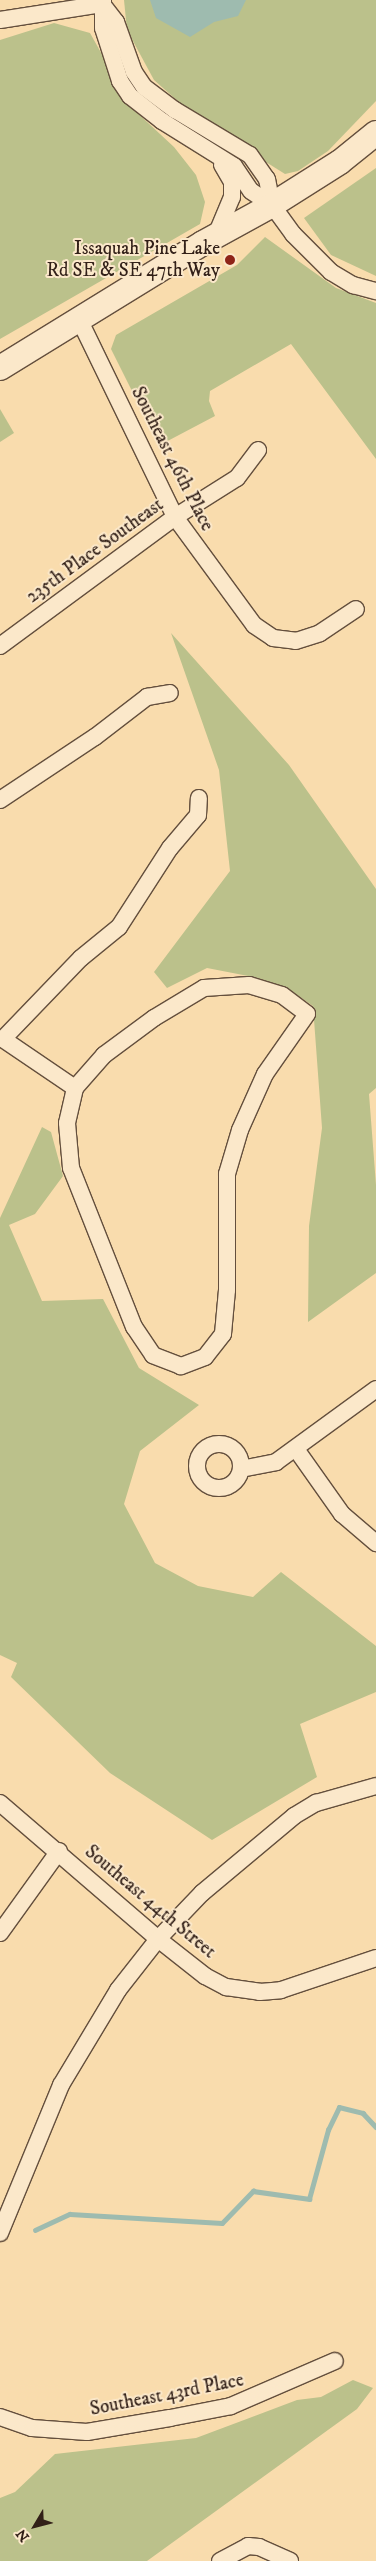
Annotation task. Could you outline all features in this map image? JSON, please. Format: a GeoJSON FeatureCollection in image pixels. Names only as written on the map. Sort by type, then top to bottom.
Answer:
{"type":"FeatureCollection","features":[{"type":"Feature","properties":{"kind":"main road"},"geometry":{"type":"LineString","coordinates":[[0,368],[216,235],[272,205],[340,162],[376,133]]}},
{"type":"Feature","properties":{"kind":"street"},"geometry":{"type":"LineString","coordinates":[[0,20],[103,2]]}},
{"type":"Feature","properties":{"kind":"street"},"geometry":{"type":"LineString","coordinates":[[103,2],[103,28],[120,82],[130,96],[234,166],[251,191],[272,205],[293,234],[331,272],[353,285],[376,291]]}},
{"type":"Feature","properties":{"kind":"street"},"geometry":{"type":"LineString","coordinates":[[103,2],[116,22],[134,72],[144,86],[175,110],[250,155],[267,179],[272,205]]}},
{"type":"Feature","properties":{"kind":"street"},"geometry":{"type":"LineString","coordinates":[[205,147],[232,182],[232,197],[216,235]]}},
{"type":"Feature","properties":{"kind":"street","name":"Southeast 46th Place"},"geometry":{"type":"LineString","coordinates":[[79,319],[175,517],[254,625],[273,638],[290,642],[320,633],[356,609]]}},
{"type":"Feature","properties":{"kind":"street","name":"235th Place Southeast"},"geometry":{"type":"LineString","coordinates":[[0,646],[175,517],[238,478],[258,450]]}},
{"type":"Feature","properties":{"kind":"street"},"geometry":{"type":"LineString","coordinates":[[0,800],[96,737],[147,697],[170,694]]}},
{"type":"Feature","properties":{"kind":"street"},"geometry":{"type":"LineString","coordinates":[[75,1088],[1,1041],[74,964],[119,927],[170,848],[198,816],[199,798]]}},
{"type":"Feature","properties":{"kind":"street"},"geometry":{"type":"LineString","coordinates":[[249,985],[282,995],[307,1014],[265,1074],[240,1130],[227,1174],[227,1290],[223,1334],[206,1357],[181,1366],[153,1355],[134,1326],[71,1168],[67,1122],[75,1088],[104,1056],[154,1018],[204,988],[249,985]]}},
{"type":"Feature","properties":{"kind":"street"},"geometry":{"type":"LineString","coordinates":[[241,1469],[264,1467],[296,1449],[376,1389]]}},
{"type":"Feature","properties":{"kind":"street"},"geometry":{"type":"LineString","coordinates":[[296,1449],[342,1514],[376,1543]]}},
{"type":"Feature","properties":{"kind":"street"},"geometry":{"type":"LineString","coordinates":[[0,2233],[61,2085],[118,1990],[158,1939],[208,1887],[294,1816],[316,1803],[376,1786]]}},
{"type":"Feature","properties":{"kind":"street","name":"Southeast 44th Street"},"geometry":{"type":"LineString","coordinates":[[0,1803],[59,1851],[158,1939],[205,1976],[245,1991],[300,1985],[376,1958]]}},
{"type":"Feature","properties":{"kind":"street"},"geometry":{"type":"LineString","coordinates":[[0,1933],[59,1851]]}},
{"type":"Feature","properties":{"kind":"street","name":"Southeast 43rd Place"},"geometry":{"type":"LineString","coordinates":[[0,2417],[32,2428],[87,2432],[231,2406],[336,2361]]}},
{"type":"Feature","properties":{"kind":"street"},"geometry":{"type":"LineString","coordinates":[[220,2561],[248,2546],[259,2547],[290,2561]]}},
{"type":"Feature","properties":{"kind":"green space"},"geometry":{"type":"Polygon","coordinates":[[[124,0],[376,0],[376,101],[328,151],[298,171],[285,174],[198,119],[154,80],[127,30],[124,0]]]}},
{"type":"Feature","properties":{"kind":"green space"},"geometry":{"type":"Polygon","coordinates":[[[54,23],[90,33],[132,108],[174,147],[196,175],[205,202],[200,224],[0,339],[0,40],[54,23]]]}},
{"type":"Feature","properties":{"kind":"green space"},"geometry":{"type":"Polygon","coordinates":[[[376,168],[376,276],[331,255],[304,218],[376,168]]]}},
{"type":"Feature","properties":{"kind":"green space"},"geometry":{"type":"Polygon","coordinates":[[[265,237],[336,288],[376,303],[376,459],[291,344],[210,391],[209,401],[215,416],[160,445],[111,349],[116,335],[237,265],[265,237]]]}},
{"type":"Feature","properties":{"kind":"green space"},"geometry":{"type":"Polygon","coordinates":[[[0,409],[14,433],[0,442],[0,409]]]}},
{"type":"Feature","properties":{"kind":"green space"},"geometry":{"type":"Polygon","coordinates":[[[171,633],[289,765],[376,889],[376,1088],[369,1094],[376,1185],[376,1273],[308,1322],[309,1226],[322,1128],[313,1006],[287,988],[258,978],[207,968],[167,988],[154,972],[230,871],[219,770],[171,633]]]}},
{"type":"Feature","properties":{"kind":"green space"},"geometry":{"type":"Polygon","coordinates":[[[42,1127],[51,1132],[63,1176],[35,1214],[9,1225],[42,1301],[103,1299],[139,1368],[199,1405],[140,1451],[124,1504],[155,1563],[198,1586],[253,1597],[281,1572],[376,1646],[376,1692],[300,1724],[317,1777],[212,1840],[110,1773],[11,1677],[17,1663],[0,1655],[0,1218],[42,1127]]]}},
{"type":"Feature","properties":{"kind":"green space"},"geometry":{"type":"Polygon","coordinates":[[[353,2380],[373,2388],[357,2409],[147,2561],[0,2561],[0,2498],[15,2492],[55,2454],[196,2438],[297,2400],[321,2397],[353,2380]]]}},
{"type":"Feature","properties":{"kind":"shaded area"},"geometry":{"type":"Polygon","coordinates":[[[150,0],[246,0],[238,16],[214,22],[190,37],[156,18],[150,0]]]}},
{"type":"Feature","properties":{"kind":"waterway"},"geometry":{"type":"LineString","coordinates":[[35,2230],[70,2214],[222,2223],[253,2191],[309,2199],[328,2130],[339,2107],[363,2113],[376,2127]]}},
{"type":"Feature","properties":{"kind":"place","name":"Issaquah Pine Lake Rd SE & SE 47th Way"},"geometry":{"type":"Point","coordinates":[230,260]}}]}
